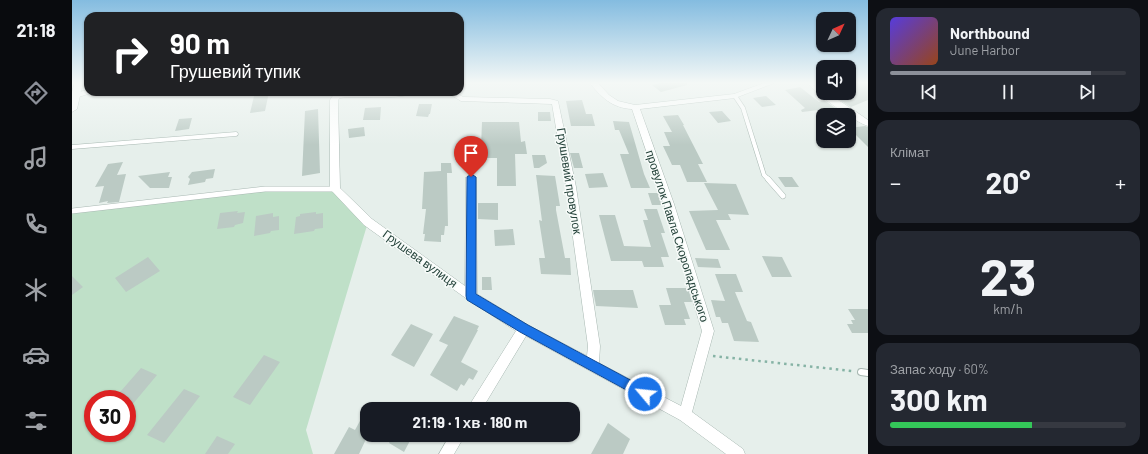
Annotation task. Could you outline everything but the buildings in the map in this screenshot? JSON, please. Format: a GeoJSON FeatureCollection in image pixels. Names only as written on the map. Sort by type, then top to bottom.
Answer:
{"type":"FeatureCollection","features":[{"type":"Feature","properties":{"kind":"street"},"geometry":{"type":"LineString","coordinates":[[334,103],[335,189]]}},
{"type":"Feature","properties":{"kind":"street","name":"Грушевий провулок"},"geometry":{"type":"LineString","coordinates":[[554,103],[556,106],[571,187],[593,338],[593,366]]}},
{"type":"Feature","properties":{"kind":"street"},"geometry":{"type":"LineString","coordinates":[[615,103],[622,107],[670,103]]}},
{"type":"Feature","properties":{"kind":"street"},"geometry":{"type":"LineString","coordinates":[[837,103],[868,123]]}},
{"type":"Feature","properties":{"kind":"street","name":"провулок Павла Скоропадського"},"geometry":{"type":"LineString","coordinates":[[635,107],[669,204],[708,331],[685,415]]}},
{"type":"Feature","properties":{"kind":"street"},"geometry":{"type":"LineString","coordinates":[[471,177],[471,296]]}},
{"type":"Feature","properties":{"kind":"street","name":"Грушева вулиця"},"geometry":{"type":"LineString","coordinates":[[335,189],[368,222],[471,296],[524,329],[685,415],[738,454]]}},
{"type":"Feature","properties":{"kind":"street"},"geometry":{"type":"LineString","coordinates":[[478,402],[524,329]]}},
{"type":"Feature","properties":{"kind":"street"},"geometry":{"type":"LineString","coordinates":[[446,454],[454,442]]}},
{"type":"Feature","properties":{"kind":"lane"},"geometry":{"type":"LineString","coordinates":[[740,103],[743,108],[764,176],[783,196]]}},
{"type":"Feature","properties":{"kind":"lane"},"geometry":{"type":"LineString","coordinates":[[72,147],[236,134]]}},
{"type":"Feature","properties":{"kind":"lane"},"geometry":{"type":"LineString","coordinates":[[72,211],[265,189],[335,189]]}},
{"type":"Feature","properties":{"kind":"path"},"geometry":{"type":"LineString","coordinates":[[701,355],[865,373]]}},
{"type":"Feature","properties":{"kind":"green space"},"geometry":{"type":"Polygon","coordinates":[[[265,189],[335,189],[368,222],[306,430],[313,454],[72,454],[72,211],[265,189]]]}},
{"type":"Feature","properties":{"kind":"route"},"geometry":{"type":"LineString","coordinates":[[471,177],[471,296],[524,329],[645,394]]}}]}
